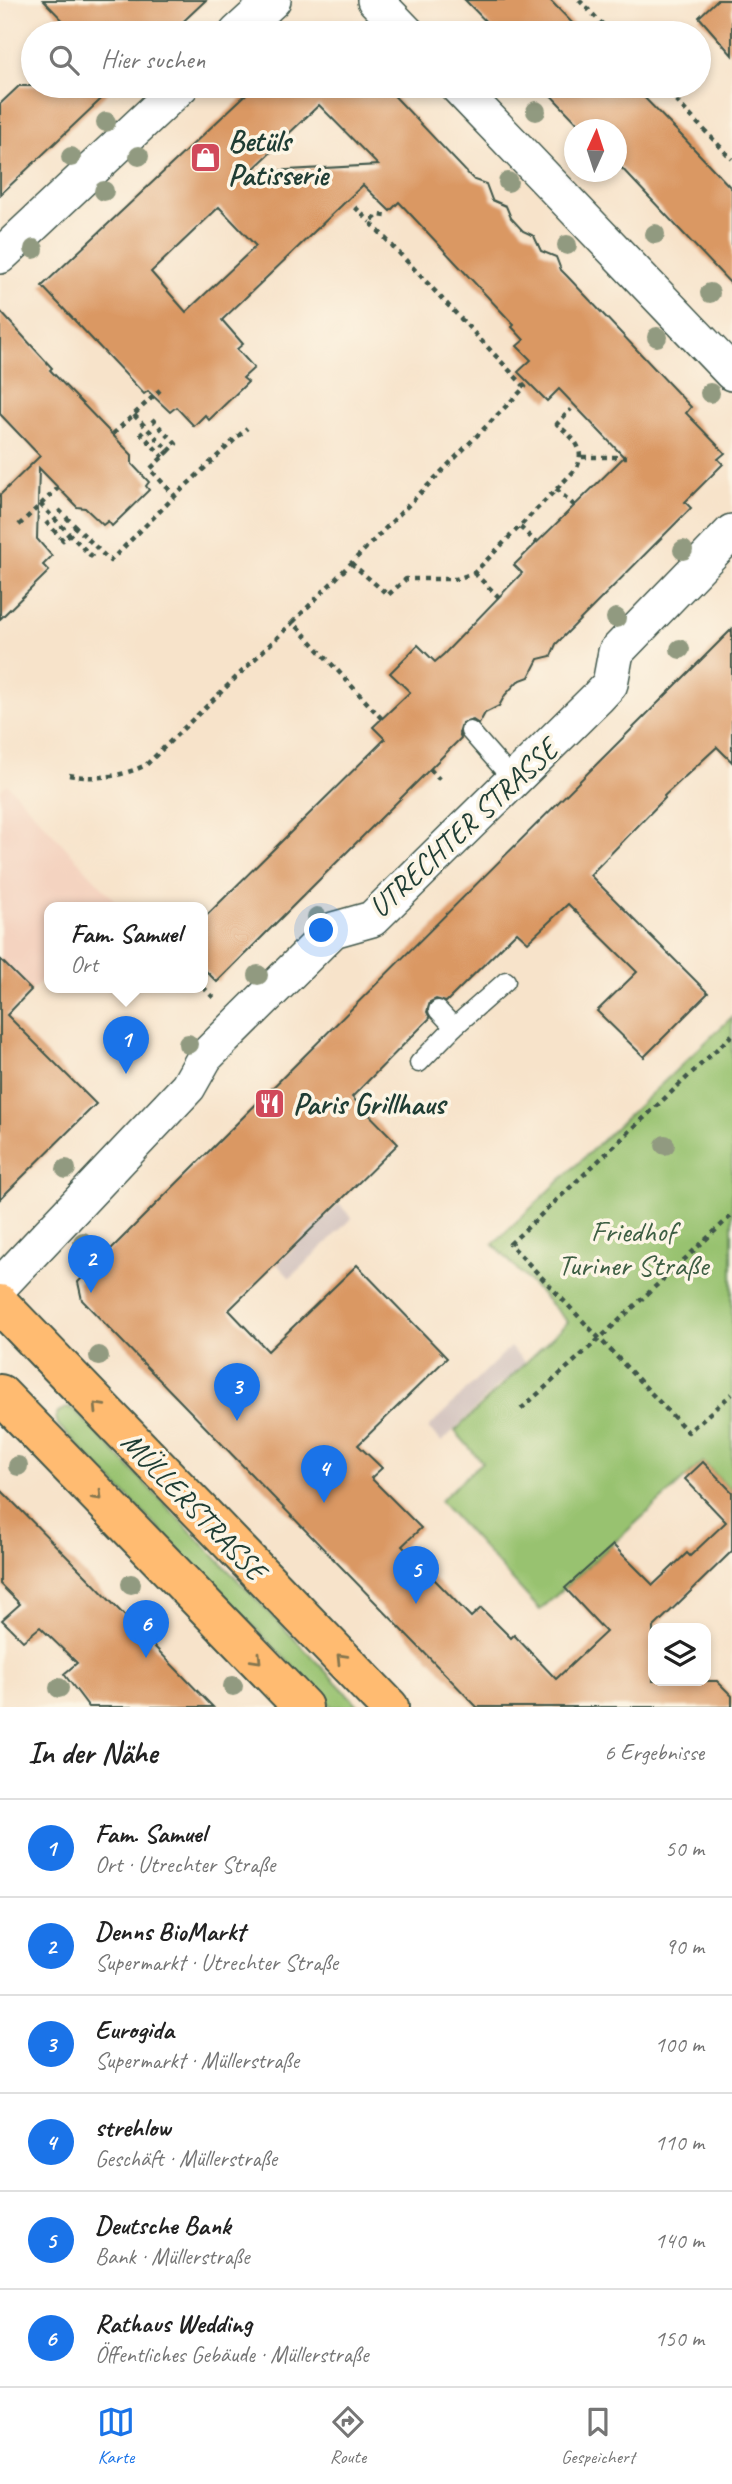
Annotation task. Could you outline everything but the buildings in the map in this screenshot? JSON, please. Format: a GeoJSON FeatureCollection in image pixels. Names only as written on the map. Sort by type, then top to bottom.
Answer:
{"type":"FeatureCollection","features":[{"type":"Feature","properties":{"kind":"main road","name":"MÜLLERSTRASSE"},"geometry":{"type":"LineString","coordinates":[[0,1304],[389,1707]]}},
{"type":"Feature","properties":{"kind":"main road"},"geometry":{"type":"LineString","coordinates":[[27,1422],[71,1379]]}},
{"type":"Feature","properties":{"kind":"main road","name":"MÜLLERSTRASSE"},"geometry":{"type":"LineString","coordinates":[[0,1394],[303,1707]]}},
{"type":"Feature","properties":{"kind":"street"},"geometry":{"type":"LineString","coordinates":[[250,21],[272,0]]}},
{"type":"Feature","properties":{"kind":"street"},"geometry":{"type":"LineString","coordinates":[[375,0],[395,21]]}},
{"type":"Feature","properties":{"kind":"street"},"geometry":{"type":"LineString","coordinates":[[0,256],[168,98]]}},
{"type":"Feature","properties":{"kind":"street"},"geometry":{"type":"LineString","coordinates":[[468,98],[732,373]]}},
{"type":"Feature","properties":{"kind":"street","name":"UTRECHTER STRASSE"},"geometry":{"type":"LineString","coordinates":[[0,1286],[188,1087],[205,1057],[333,930],[372,919],[610,684],[616,652],[732,532]]}},
{"type":"Feature","properties":{"kind":"lane"},"geometry":{"type":"LineString","coordinates":[[470,731],[514,781]]}},
{"type":"Feature","properties":{"kind":"lane"},"geometry":{"type":"LineString","coordinates":[[419,1063],[454,1027],[506,981]]}},
{"type":"Feature","properties":{"kind":"lane"},"geometry":{"type":"LineString","coordinates":[[438,1010],[454,1027]]}},
{"type":"Feature","properties":{"kind":"path"},"geometry":{"type":"LineString","coordinates":[[579,0],[599,21]]}},
{"type":"Feature","properties":{"kind":"path"},"geometry":{"type":"LineString","coordinates":[[674,98],[732,159]]}},
{"type":"Feature","properties":{"kind":"path"},"geometry":{"type":"LineString","coordinates":[[69,775],[86,778],[110,777],[127,774],[146,765],[293,622],[524,387],[355,207]]}},
{"type":"Feature","properties":{"kind":"path"},"geometry":{"type":"LineString","coordinates":[[370,222],[378,215],[386,216]]}},
{"type":"Feature","properties":{"kind":"path"},"geometry":{"type":"LineString","coordinates":[[113,434],[160,390]]}},
{"type":"Feature","properties":{"kind":"path"},"geometry":{"type":"LineString","coordinates":[[351,563],[388,595],[405,579],[456,579],[474,573],[577,468],[582,457],[578,444],[557,424],[571,410]]}},
{"type":"Feature","properties":{"kind":"path"},"geometry":{"type":"LineString","coordinates":[[134,415],[169,451]]}},
{"type":"Feature","properties":{"kind":"path"},"geometry":{"type":"LineString","coordinates":[[152,419],[176,444],[150,469],[175,496]]}},
{"type":"Feature","properties":{"kind":"path"},"geometry":{"type":"LineString","coordinates":[[59,510],[110,561],[247,428]]}},
{"type":"Feature","properties":{"kind":"path"},"geometry":{"type":"LineString","coordinates":[[140,432],[163,457]]}},
{"type":"Feature","properties":{"kind":"path"},"geometry":{"type":"LineString","coordinates":[[582,457],[631,457]]}},
{"type":"Feature","properties":{"kind":"path"},"geometry":{"type":"LineString","coordinates":[[19,525],[58,488]]}},
{"type":"Feature","properties":{"kind":"path"},"geometry":{"type":"LineString","coordinates":[[556,489],[575,506]]}},
{"type":"Feature","properties":{"kind":"path"},"geometry":{"type":"LineString","coordinates":[[40,504],[95,560]]}},
{"type":"Feature","properties":{"kind":"path"},"geometry":{"type":"LineString","coordinates":[[46,523],[63,540],[76,527]]}},
{"type":"Feature","properties":{"kind":"path"},"geometry":{"type":"LineString","coordinates":[[520,527],[537,543]]}},
{"type":"Feature","properties":{"kind":"path"},"geometry":{"type":"LineString","coordinates":[[474,573],[502,600]]}},
{"type":"Feature","properties":{"kind":"path"},"geometry":{"type":"LineString","coordinates":[[293,622],[382,719]]}},
{"type":"Feature","properties":{"kind":"path"},"geometry":{"type":"LineString","coordinates":[[430,769],[439,779]]}},
{"type":"Feature","properties":{"kind":"path"},"geometry":{"type":"LineString","coordinates":[[208,992],[215,999]]}},
{"type":"Feature","properties":{"kind":"path"},"geometry":{"type":"LineString","coordinates":[[732,1035],[510,1244],[688,1432],[732,1394]]}},
{"type":"Feature","properties":{"kind":"path"},"geometry":{"type":"LineString","coordinates":[[521,1409],[732,1215]]}},
{"type":"Feature","properties":{"kind":"shaded area"},"geometry":{"type":"Polygon","coordinates":[[[7,784],[116,902],[44,902],[44,978],[7,1015],[96,1104],[0,1199],[0,791],[7,784]]]}},
{"type":"Feature","properties":{"kind":"shaded area"},"geometry":{"type":"Polygon","coordinates":[[[339,1204],[352,1218],[290,1278],[277,1264],[339,1204]]]}},
{"type":"Feature","properties":{"kind":"shaded area"},"geometry":{"type":"Polygon","coordinates":[[[510,1347],[526,1363],[505,1384],[502,1382],[442,1442],[428,1428],[510,1347]]]}},
{"type":"Feature","properties":{"kind":"green space","name":"Friedhof Turiner Straße"},"geometry":{"type":"Polygon","coordinates":[[[732,1017],[732,1492],[703,1462],[540,1610],[440,1501],[482,1462],[455,1431],[568,1322],[493,1244],[732,1017]]]}},
{"type":"Feature","properties":{"kind":"green space"},"geometry":{"type":"Polygon","coordinates":[[[68,1407],[74,1410],[360,1707],[332,1707],[58,1425],[58,1412],[68,1407]]]}},
{"type":"Feature","properties":{"kind":"place","name":"Betüls Patisserie"},"geometry":{"type":"Point","coordinates":[205,158]}},
{"type":"Feature","properties":{"kind":"place","name":"Fam. Samuel"},"geometry":{"type":"Point","coordinates":[126,1074]}},
{"type":"Feature","properties":{"kind":"place","name":"Paris Grillhaus"},"geometry":{"type":"Point","coordinates":[270,1104]}},
{"type":"Feature","properties":{"kind":"place","name":"Denns BioMarkt"},"geometry":{"type":"Point","coordinates":[91,1293]}},
{"type":"Feature","properties":{"kind":"place","name":"Eurogida"},"geometry":{"type":"Point","coordinates":[237,1421]}},
{"type":"Feature","properties":{"kind":"place","name":"strehlow"},"geometry":{"type":"Point","coordinates":[324,1503]}},
{"type":"Feature","properties":{"kind":"place","name":"Deutsche Bank"},"geometry":{"type":"Point","coordinates":[416,1604]}},
{"type":"Feature","properties":{"kind":"place","name":"Rathaus Wedding"},"geometry":{"type":"Point","coordinates":[146,1658]}}]}
